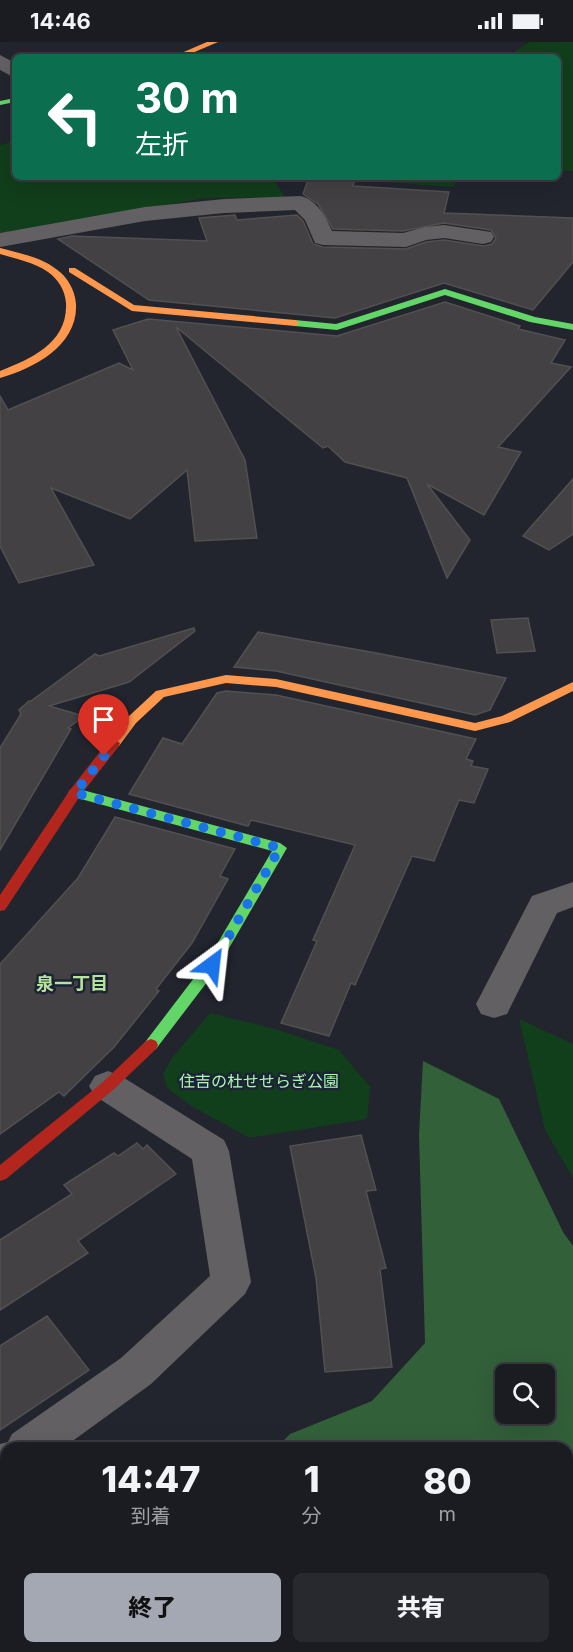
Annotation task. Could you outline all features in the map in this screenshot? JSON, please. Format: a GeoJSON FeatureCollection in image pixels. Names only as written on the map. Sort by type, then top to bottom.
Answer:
{"type":"FeatureCollection","features":[{"type":"Feature","properties":{"kind":"street"},"geometry":{"type":"LineString","coordinates":[[184,54],[214,42]]}},
{"type":"Feature","properties":{"kind":"street"},"geometry":{"type":"LineString","coordinates":[[0,240],[145,214],[224,206],[301,203],[315,218],[323,238],[406,240],[416,235],[449,231],[483,237]]}},
{"type":"Feature","properties":{"kind":"street"},"geometry":{"type":"LineString","coordinates":[[0,251],[50,269],[70,290],[72,312],[67,335],[43,357],[0,375]]}},
{"type":"Feature","properties":{"kind":"street"},"geometry":{"type":"LineString","coordinates":[[72,270],[132,308],[337,327],[445,292],[533,320],[573,327]]}},
{"type":"Feature","properties":{"kind":"street"},"geometry":{"type":"LineString","coordinates":[[0,906],[75,793],[132,720],[160,694],[226,679],[276,683],[475,727],[506,719],[573,686]]}},
{"type":"Feature","properties":{"kind":"street"},"geometry":{"type":"LineString","coordinates":[[0,1174],[108,1086],[154,1042],[212,965],[280,848],[75,793]]}},
{"type":"Feature","properties":{"kind":"street"},"geometry":{"type":"LineString","coordinates":[[494,1004],[544,905],[573,894]]}},
{"type":"Feature","properties":{"kind":"street"},"geometry":{"type":"LineString","coordinates":[[35,1442],[136,1371],[231,1282],[210,1151],[108,1086]]}},
{"type":"Feature","properties":{"kind":"green space"},"geometry":{"type":"Polygon","coordinates":[[[530,42],[573,42],[573,171],[561,171],[561,54],[510,54],[530,42]]]}},
{"type":"Feature","properties":{"kind":"green space"},"geometry":{"type":"Polygon","coordinates":[[[12,142],[12,180],[274,180],[285,197],[207,198],[0,233],[0,145],[12,142]]]}},
{"type":"Feature","properties":{"kind":"green space"},"geometry":{"type":"Polygon","coordinates":[[[368,180],[456,180],[454,187],[368,180]]]}},
{"type":"Feature","properties":{"kind":"green space","name":"住吉の杜せせらぎ公園"},"geometry":{"type":"Polygon","coordinates":[[[210,1013],[275,1029],[339,1050],[370,1087],[367,1119],[250,1138],[193,1107],[167,1088],[163,1074],[172,1058],[210,1013]]]}},
{"type":"Feature","properties":{"kind":"green space"},"geometry":{"type":"Polygon","coordinates":[[[519,1019],[573,1044],[573,1178],[545,1130],[519,1019]]]}},
{"type":"Feature","properties":{"kind":"green space"},"geometry":{"type":"Polygon","coordinates":[[[423,1061],[499,1099],[563,1232],[573,1246],[573,1442],[282,1442],[290,1434],[372,1401],[425,1343],[419,1135],[423,1061]]]}},
{"type":"Feature","properties":{"kind":"building"},"geometry":{"type":"Polygon","coordinates":[[[308,180],[355,180],[353,186],[449,192],[444,213],[573,218],[573,262],[533,310],[444,283],[335,318],[149,300],[58,239],[72,236],[207,241],[199,218],[235,215],[237,220],[297,215],[303,221],[313,244],[323,247],[406,249],[426,242],[444,240],[484,246],[492,244],[496,238],[491,230],[444,223],[403,231],[333,229],[318,204],[303,194],[308,180]]]}},
{"type":"Feature","properties":{"kind":"building"},"geometry":{"type":"Polygon","coordinates":[[[445,302],[520,326],[518,329],[565,340],[551,363],[571,367],[498,447],[521,452],[484,515],[427,484],[470,540],[447,578],[407,478],[345,462],[328,446],[323,448],[176,327],[245,460],[257,538],[195,541],[187,470],[130,519],[51,488],[94,565],[19,583],[0,546],[0,396],[8,410],[119,363],[133,370],[113,330],[148,319],[337,336],[445,302]]]}},
{"type":"Feature","properties":{"kind":"building"},"geometry":{"type":"Polygon","coordinates":[[[573,479],[573,534],[549,550],[523,536],[573,479]]]}},
{"type":"Feature","properties":{"kind":"building"},"geometry":{"type":"Polygon","coordinates":[[[528,618],[535,651],[497,653],[491,620],[528,618]]]}},
{"type":"Feature","properties":{"kind":"building"},"geometry":{"type":"Polygon","coordinates":[[[194,628],[195,631],[129,682],[49,706],[84,716],[68,728],[71,729],[0,850],[0,748],[21,714],[19,710],[95,654],[99,656],[194,628]]]}},
{"type":"Feature","properties":{"kind":"building"},"geometry":{"type":"Polygon","coordinates":[[[258,632],[506,678],[490,710],[475,715],[276,671],[234,667],[258,632]]]}},
{"type":"Feature","properties":{"kind":"building"},"geometry":{"type":"Polygon","coordinates":[[[226,691],[276,695],[476,739],[466,759],[473,761],[471,766],[488,769],[474,803],[459,800],[434,861],[412,856],[355,985],[351,983],[329,1036],[281,1023],[317,941],[313,940],[355,845],[251,820],[248,826],[129,794],[163,738],[182,744],[217,693],[226,691]]]}},
{"type":"Feature","properties":{"kind":"building"},"geometry":{"type":"Polygon","coordinates":[[[115,817],[235,849],[220,876],[228,879],[192,943],[156,989],[159,991],[114,1047],[64,1096],[59,1092],[0,1134],[0,964],[78,878],[115,817]]]}},
{"type":"Feature","properties":{"kind":"building"},"geometry":{"type":"Polygon","coordinates":[[[361,1135],[376,1190],[366,1191],[386,1268],[380,1269],[392,1367],[325,1372],[316,1278],[290,1146],[361,1135]]]}},
{"type":"Feature","properties":{"kind":"building"},"geometry":{"type":"Polygon","coordinates":[[[137,1143],[143,1149],[147,1145],[176,1174],[78,1241],[88,1253],[0,1310],[0,1240],[72,1194],[64,1185],[114,1153],[118,1156],[137,1143]]]}},
{"type":"Feature","properties":{"kind":"building"},"geometry":{"type":"Polygon","coordinates":[[[47,1316],[89,1370],[0,1430],[0,1346],[47,1316]]]}},
{"type":"Feature","properties":{"kind":"traffic: fast"},"geometry":{"type":"LineString","coordinates":[[0,103],[12,101]]}},
{"type":"Feature","properties":{"kind":"traffic: fast"},"geometry":{"type":"LineString","coordinates":[[295,323],[337,327],[445,292],[533,320],[573,327]]}},
{"type":"Feature","properties":{"kind":"traffic: fast"},"geometry":{"type":"LineString","coordinates":[[75,793],[280,848],[212,965],[151,1045]]}},
{"type":"Feature","properties":{"kind":"traffic: slow"},"geometry":{"type":"LineString","coordinates":[[184,54],[214,42]]}},
{"type":"Feature","properties":{"kind":"traffic: slow"},"geometry":{"type":"LineString","coordinates":[[0,251],[34,261],[52,270],[66,286],[71,306],[65,333],[58,343],[37,358],[0,375]]}},
{"type":"Feature","properties":{"kind":"traffic: slow"},"geometry":{"type":"LineString","coordinates":[[72,270],[132,308],[295,323]]}},
{"type":"Feature","properties":{"kind":"traffic: slow"},"geometry":{"type":"LineString","coordinates":[[114,743],[132,720],[160,694],[226,679],[276,683],[475,727],[506,719],[573,686]]}},
{"type":"Feature","properties":{"kind":"traffic: jam"},"geometry":{"type":"LineString","coordinates":[[0,906],[75,793],[114,743]]}},
{"type":"Feature","properties":{"kind":"traffic: jam"},"geometry":{"type":"LineString","coordinates":[[0,1174],[108,1086],[151,1045]]}},
{"type":"Feature","properties":{"kind":"district","name":"泉一丁目"},"geometry":{"type":"Point","coordinates":[72,983]}},
{"type":"Feature","properties":{"kind":"route"},"geometry":{"type":"LineString","coordinates":[[104,756],[75,793],[280,848],[212,965]]}}]}
